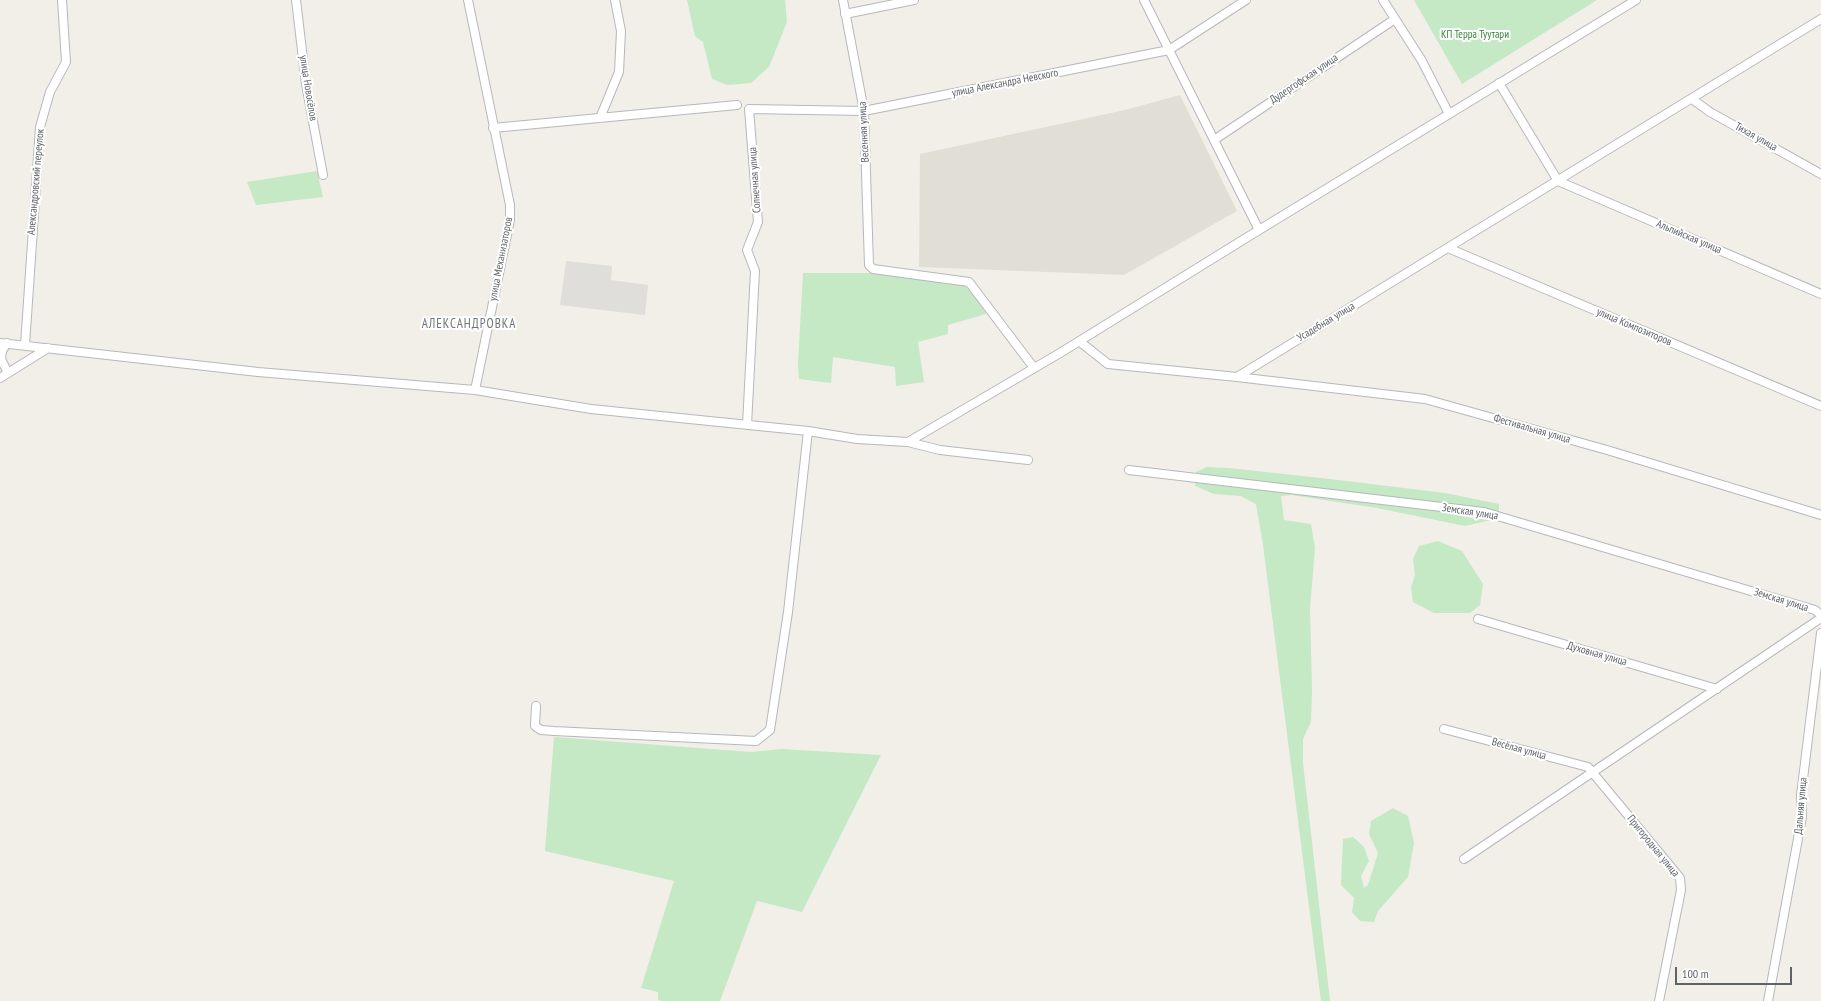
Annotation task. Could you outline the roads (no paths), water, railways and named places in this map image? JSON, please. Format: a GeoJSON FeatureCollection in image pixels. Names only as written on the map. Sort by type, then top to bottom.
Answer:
{"type":"FeatureCollection","features":[{"type":"Feature","properties":{"kind":"street","name":"Александровский переулок"},"geometry":{"type":"LineString","coordinates":[[25,345],[40,127],[50,92],[66,62],[62,0]]}},
{"type":"Feature","properties":{"kind":"street","name":"улица Новосёлов"},"geometry":{"type":"LineString","coordinates":[[296,0],[306,84],[323,175]]}},
{"type":"Feature","properties":{"kind":"street","name":"улица Механизаторов"},"geometry":{"type":"LineString","coordinates":[[468,0],[510,205],[510,220],[476,390]]}},
{"type":"Feature","properties":{"kind":"street"},"geometry":{"type":"LineString","coordinates":[[600,118],[619,72],[621,31],[614,0]]}},
{"type":"Feature","properties":{"kind":"street","name":"Весенняя улица"},"geometry":{"type":"LineString","coordinates":[[843,0],[864,111],[869,265],[873,269],[969,282],[1034,368]]}},
{"type":"Feature","properties":{"kind":"street"},"geometry":{"type":"LineString","coordinates":[[845,14],[914,0]]}},
{"type":"Feature","properties":{"kind":"street"},"geometry":{"type":"LineString","coordinates":[[1144,0],[1258,230]]}},
{"type":"Feature","properties":{"kind":"street","name":"улица Александра Невского"},"geometry":{"type":"LineString","coordinates":[[749,109],[864,111],[1169,50],[1246,0]]}},
{"type":"Feature","properties":{"kind":"street"},"geometry":{"type":"LineString","coordinates":[[1382,0],[1422,61],[1449,114]]}},
{"type":"Feature","properties":{"kind":"street"},"geometry":{"type":"LineString","coordinates":[[908,442],[1079,341],[1258,230],[1636,0]]}},
{"type":"Feature","properties":{"kind":"street","name":"Дудергофская улица"},"geometry":{"type":"LineString","coordinates":[[1214,140],[1395,19]]}},
{"type":"Feature","properties":{"kind":"street"},"geometry":{"type":"LineString","coordinates":[[1817,21],[1821,29]]}},
{"type":"Feature","properties":{"kind":"street","name":"Усадебная улица"},"geometry":{"type":"LineString","coordinates":[[1237,377],[1817,21]]}},
{"type":"Feature","properties":{"kind":"street"},"geometry":{"type":"LineString","coordinates":[[1499,83],[1558,180]]}},
{"type":"Feature","properties":{"kind":"street","name":"Тихая улица"},"geometry":{"type":"LineString","coordinates":[[1692,99],[1710,112],[1821,174]]}},
{"type":"Feature","properties":{"kind":"street"},"geometry":{"type":"LineString","coordinates":[[493,128],[737,105]]}},
{"type":"Feature","properties":{"kind":"street","name":"Солнечная улица"},"geometry":{"type":"LineString","coordinates":[[747,425],[756,271],[748,250],[758,222],[749,109]]}},
{"type":"Feature","properties":{"kind":"street","name":"Альпийская улица"},"geometry":{"type":"LineString","coordinates":[[1558,180],[1821,294]]}},
{"type":"Feature","properties":{"kind":"street","name":"улица Композиторов"},"geometry":{"type":"LineString","coordinates":[[1448,248],[1821,406]]}},
{"type":"Feature","properties":{"kind":"street"},"geometry":{"type":"LineString","coordinates":[[1079,341],[1108,364],[1237,377]]}},
{"type":"Feature","properties":{"kind":"street"},"geometry":{"type":"LineString","coordinates":[[8,373],[0,359],[4,343],[258,372],[476,390],[591,409],[747,425],[858,439],[908,442],[940,450],[1028,460]]}},
{"type":"Feature","properties":{"kind":"street"},"geometry":{"type":"LineString","coordinates":[[0,378],[48,348]]}},
{"type":"Feature","properties":{"kind":"street","name":"Фестивальная улица"},"geometry":{"type":"LineString","coordinates":[[1237,377],[1425,399],[1607,450],[1821,515]]}},
{"type":"Feature","properties":{"kind":"street"},"geometry":{"type":"LineString","coordinates":[[536,706],[535,726],[541,730],[756,741],[770,730],[788,612],[808,432]]}},
{"type":"Feature","properties":{"kind":"street","name":"Земская улица"},"geometry":{"type":"LineString","coordinates":[[1129,470],[1484,512],[1815,610],[1821,617]]}},
{"type":"Feature","properties":{"kind":"street"},"geometry":{"type":"LineString","coordinates":[[1464,859],[1717,689],[1821,617]]}},
{"type":"Feature","properties":{"kind":"street","name":"Духовная улица"},"geometry":{"type":"LineString","coordinates":[[1478,619],[1717,689]]}},
{"type":"Feature","properties":{"kind":"street","name":"Дальняя улица"},"geometry":{"type":"LineString","coordinates":[[1768,1001],[1802,817],[1801,795],[1821,633]]}},
{"type":"Feature","properties":{"kind":"street","name":"Весёлая улица"},"geometry":{"type":"LineString","coordinates":[[1444,729],[1588,767],[1593,772]]}},
{"type":"Feature","properties":{"kind":"street","name":"Пригородная улица"},"geometry":{"type":"LineString","coordinates":[[1593,772],[1680,878],[1681,890],[1659,1001]]}},
{"type":"Feature","properties":{"kind":"district","name":"АЛЕКСАНДРОВКА"},"geometry":{"type":"Point","coordinates":[469,324]}},
{"type":"Feature","properties":{"kind":"park label","name":"КП Терра Туутари"},"geometry":{"type":"Point","coordinates":[1475,35]}}]}
